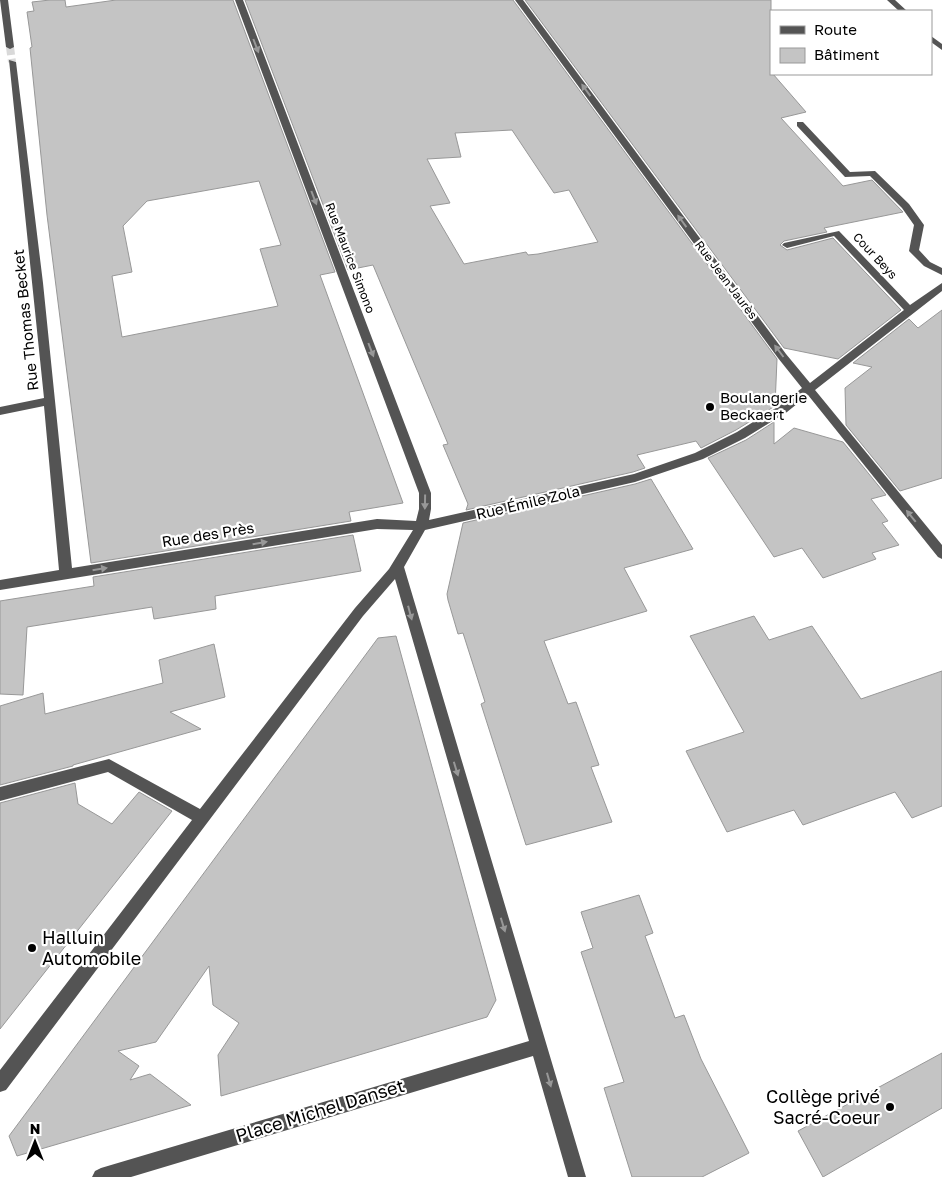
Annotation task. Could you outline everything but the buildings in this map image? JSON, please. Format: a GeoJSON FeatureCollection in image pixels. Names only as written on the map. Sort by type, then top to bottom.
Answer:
{"type":"FeatureCollection","features":[{"type":"Feature","properties":{"kind":"street"},"geometry":{"type":"LineString","coordinates":[[4,0],[10,47]]}},
{"type":"Feature","properties":{"kind":"street","name":"Rue Maurice Simono"},"geometry":{"type":"LineString","coordinates":[[239,0],[425,493],[426,507],[421,526]]}},
{"type":"Feature","properties":{"kind":"street","name":"Rue Jean Jaurès"},"geometry":{"type":"LineString","coordinates":[[519,0],[776,348],[942,554]]}},
{"type":"Feature","properties":{"kind":"street"},"geometry":{"type":"LineString","coordinates":[[891,0],[902,10]]}},
{"type":"Feature","properties":{"kind":"street"},"geometry":{"type":"LineString","coordinates":[[932,39],[942,48]]}},
{"type":"Feature","properties":{"kind":"street","name":"Rue Thomas Becket"},"geometry":{"type":"LineString","coordinates":[[12,62],[38,283],[66,575]]}},
{"type":"Feature","properties":{"kind":"street"},"geometry":{"type":"LineString","coordinates":[[800,124],[848,175],[872,173],[910,210],[919,223],[919,233],[914,251],[927,264],[942,272]]}},
{"type":"Feature","properties":{"kind":"street","name":"Cour Beys"},"geometry":{"type":"LineString","coordinates":[[787,244],[836,233],[910,311]]}},
{"type":"Feature","properties":{"kind":"street","name":"Rue Émile Zola"},"geometry":{"type":"LineString","coordinates":[[421,526],[635,478],[677,465],[713,450],[742,435],[810,389],[942,286]]}},
{"type":"Feature","properties":{"kind":"street"},"geometry":{"type":"LineString","coordinates":[[0,411],[49,401]]}},
{"type":"Feature","properties":{"kind":"street","name":"Rue des Près"},"geometry":{"type":"LineString","coordinates":[[0,586],[377,524],[421,526]]}},
{"type":"Feature","properties":{"kind":"street"},"geometry":{"type":"LineString","coordinates":[[0,1084],[359,612],[397,566],[421,526]]}},
{"type":"Feature","properties":{"kind":"street"},"geometry":{"type":"LineString","coordinates":[[397,566],[577,1177]]}},
{"type":"Feature","properties":{"kind":"street"},"geometry":{"type":"LineString","coordinates":[[0,794],[109,765],[202,818]]}},
{"type":"Feature","properties":{"kind":"street","name":"Place Michel Danset"},"geometry":{"type":"LineString","coordinates":[[101,1177],[539,1046]]}},
{"type":"Feature","properties":{"kind":"tunnel"},"geometry":{"type":"LineString","coordinates":[[10,47],[12,62]]}},
{"type":"Feature","properties":{"kind":"place","name":"Boulangerie Beckaert"},"geometry":{"type":"Point","coordinates":[710,407]}},
{"type":"Feature","properties":{"kind":"place","name":"Halluin Automobile"},"geometry":{"type":"Point","coordinates":[32,948]}},
{"type":"Feature","properties":{"kind":"place","name":"Collège privé Sacré-Coeur"},"geometry":{"type":"Point","coordinates":[890,1107]}}]}
